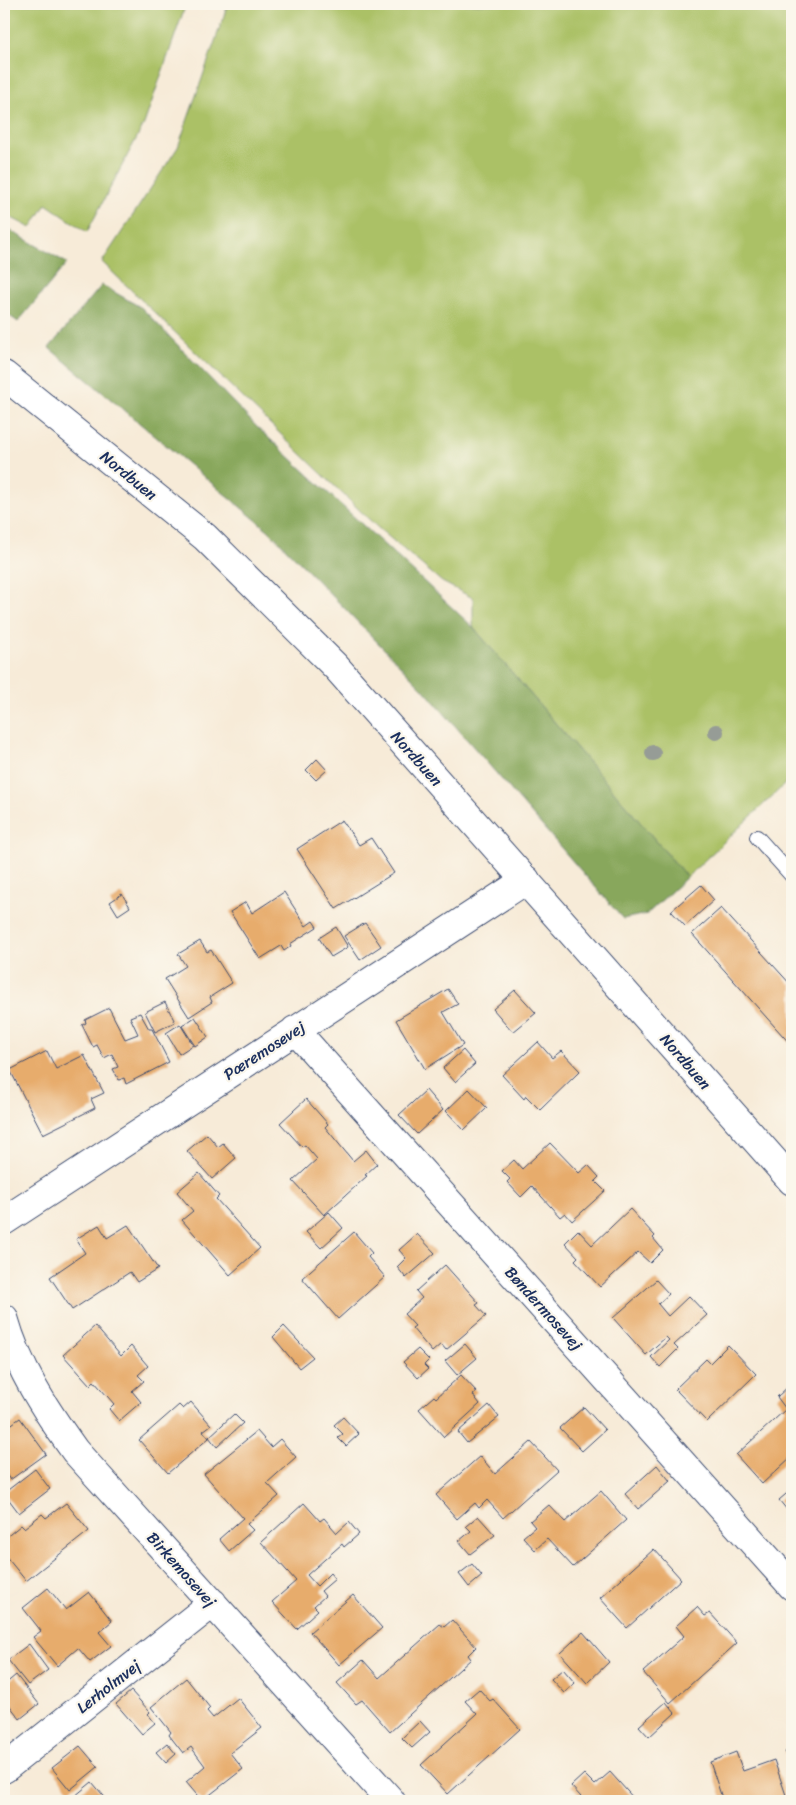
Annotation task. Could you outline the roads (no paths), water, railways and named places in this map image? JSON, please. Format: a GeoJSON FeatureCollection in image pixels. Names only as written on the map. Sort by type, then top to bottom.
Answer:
{"type":"FeatureCollection","features":[{"type":"Feature","properties":{"kind":"street","name":"Nordbuen"},"geometry":{"type":"LineString","coordinates":[[4,374],[205,537],[336,667],[792,1181]]}},
{"type":"Feature","properties":{"kind":"street","name":"Pæremosevej"},"geometry":{"type":"LineString","coordinates":[[4,1221],[526,880]]}},
{"type":"Feature","properties":{"kind":"street","name":"Bøndermosevej"},"geometry":{"type":"LineString","coordinates":[[296,1030],[792,1586]]}},
{"type":"Feature","properties":{"kind":"street","name":"Birkemosevej"},"geometry":{"type":"LineString","coordinates":[[4,1318],[11,1344],[24,1373],[42,1406],[75,1451],[391,1801]]}},
{"type":"Feature","properties":{"kind":"street","name":"Lerholmvej"},"geometry":{"type":"LineString","coordinates":[[4,1769],[213,1603]]}},
{"type":"Feature","properties":{"kind":"lane"},"geometry":{"type":"LineString","coordinates":[[757,837],[792,876]]}}]}
